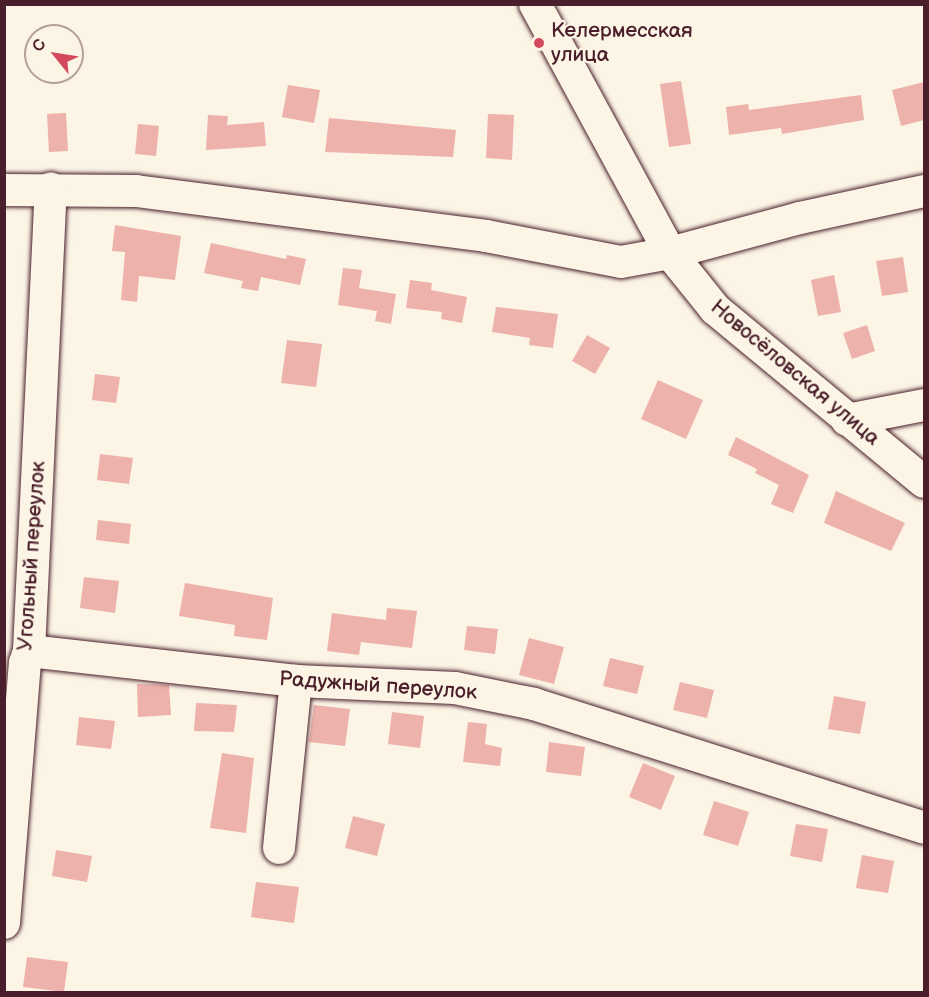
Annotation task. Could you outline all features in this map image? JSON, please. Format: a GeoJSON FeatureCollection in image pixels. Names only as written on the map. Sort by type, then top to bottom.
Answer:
{"type":"FeatureCollection","features":[{"type":"Feature","properties":{"kind":"street","name":"Новосёловская улица"},"geometry":{"type":"LineString","coordinates":[[535,4],[670,254],[716,309],[924,482]]}},
{"type":"Feature","properties":{"kind":"street","name":"Угольный переулок"},"geometry":{"type":"LineString","coordinates":[[4,923],[19,658],[51,189]]}},
{"type":"Feature","properties":{"kind":"street"},"geometry":{"type":"LineString","coordinates":[[4,190],[136,191],[416,227],[621,262],[670,254],[800,218],[924,191]]}},
{"type":"Feature","properties":{"kind":"street"},"geometry":{"type":"LineString","coordinates":[[847,420],[924,405]]}},
{"type":"Feature","properties":{"kind":"street","name":"Радужный переулок"},"geometry":{"type":"LineString","coordinates":[[19,658],[296,681],[455,688],[534,704],[924,828]]}},
{"type":"Feature","properties":{"kind":"street"},"geometry":{"type":"LineString","coordinates":[[279,848],[296,681]]}},
{"type":"Feature","properties":{"kind":"building"},"geometry":{"type":"Polygon","coordinates":[[[681,81],[691,144],[669,147],[660,84],[681,81]]]}},
{"type":"Feature","properties":{"kind":"building"},"geometry":{"type":"Polygon","coordinates":[[[924,82],[924,120],[901,126],[892,90],[924,82]]]}},
{"type":"Feature","properties":{"kind":"building"},"geometry":{"type":"Polygon","coordinates":[[[288,85],[320,90],[314,123],[282,117],[288,85]]]}},
{"type":"Feature","properties":{"kind":"building"},"geometry":{"type":"Polygon","coordinates":[[[861,95],[864,120],[782,134],[781,128],[729,135],[726,107],[748,104],[749,110],[861,95]]]}},
{"type":"Feature","properties":{"kind":"building"},"geometry":{"type":"Polygon","coordinates":[[[66,113],[68,151],[49,152],[47,114],[66,113]]]}},
{"type":"Feature","properties":{"kind":"building"},"geometry":{"type":"Polygon","coordinates":[[[488,114],[514,115],[512,160],[486,158],[488,114]]]}},
{"type":"Feature","properties":{"kind":"building"},"geometry":{"type":"Polygon","coordinates":[[[208,115],[228,116],[227,125],[264,122],[266,146],[206,150],[208,115]]]}},
{"type":"Feature","properties":{"kind":"building"},"geometry":{"type":"Polygon","coordinates":[[[329,118],[456,130],[453,157],[325,152],[329,118]]]}},
{"type":"Feature","properties":{"kind":"building"},"geometry":{"type":"Polygon","coordinates":[[[138,124],[159,126],[156,156],[135,154],[138,124]]]}},
{"type":"Feature","properties":{"kind":"building"},"geometry":{"type":"Polygon","coordinates":[[[115,225],[181,236],[175,280],[139,276],[137,302],[121,300],[125,252],[112,251],[115,225]]]}},
{"type":"Feature","properties":{"kind":"building"},"geometry":{"type":"Polygon","coordinates":[[[211,243],[286,259],[287,255],[306,259],[300,285],[261,277],[258,291],[241,288],[243,281],[204,273],[211,243]]]}},
{"type":"Feature","properties":{"kind":"building"},"geometry":{"type":"Polygon","coordinates":[[[903,257],[908,292],[882,296],[876,261],[903,257]]]}},
{"type":"Feature","properties":{"kind":"building"},"geometry":{"type":"Polygon","coordinates":[[[343,268],[362,270],[359,288],[396,294],[391,324],[375,321],[377,311],[338,305],[343,268]]]}},
{"type":"Feature","properties":{"kind":"building"},"geometry":{"type":"Polygon","coordinates":[[[834,275],[841,312],[818,316],[811,280],[834,275]]]}},
{"type":"Feature","properties":{"kind":"building"},"geometry":{"type":"Polygon","coordinates":[[[410,280],[432,283],[431,290],[467,297],[462,323],[441,319],[442,312],[406,308],[410,280]]]}},
{"type":"Feature","properties":{"kind":"building"},"geometry":{"type":"Polygon","coordinates":[[[496,307],[558,314],[553,348],[529,345],[530,338],[492,332],[496,307]]]}},
{"type":"Feature","properties":{"kind":"building"},"geometry":{"type":"Polygon","coordinates":[[[867,325],[875,351],[852,359],[843,333],[867,325]]]}},
{"type":"Feature","properties":{"kind":"building"},"geometry":{"type":"Polygon","coordinates":[[[587,335],[610,348],[595,374],[572,361],[587,335]]]}},
{"type":"Feature","properties":{"kind":"building"},"geometry":{"type":"Polygon","coordinates":[[[287,340],[322,344],[316,387],[281,383],[287,340]]]}},
{"type":"Feature","properties":{"kind":"building"},"geometry":{"type":"Polygon","coordinates":[[[95,374],[120,377],[116,403],[92,400],[95,374]]]}},
{"type":"Feature","properties":{"kind":"building"},"geometry":{"type":"Polygon","coordinates":[[[658,380],[703,400],[686,439],[641,419],[658,380]]]}},
{"type":"Feature","properties":{"kind":"building"},"geometry":{"type":"Polygon","coordinates":[[[736,437],[809,475],[793,513],[771,504],[779,485],[755,473],[757,469],[728,455],[736,437]]]}},
{"type":"Feature","properties":{"kind":"building"},"geometry":{"type":"Polygon","coordinates":[[[100,454],[133,458],[129,484],[97,480],[100,454]]]}},
{"type":"Feature","properties":{"kind":"building"},"geometry":{"type":"Polygon","coordinates":[[[836,491],[905,523],[891,551],[824,523],[836,491]]]}},
{"type":"Feature","properties":{"kind":"building"},"geometry":{"type":"Polygon","coordinates":[[[98,520],[131,524],[129,544],[96,540],[98,520]]]}},
{"type":"Feature","properties":{"kind":"building"},"geometry":{"type":"Polygon","coordinates":[[[84,577],[119,581],[115,613],[80,608],[84,577]]]}},
{"type":"Feature","properties":{"kind":"building"},"geometry":{"type":"Polygon","coordinates":[[[185,583],[273,598],[267,640],[234,636],[235,625],[179,616],[185,583]]]}},
{"type":"Feature","properties":{"kind":"building"},"geometry":{"type":"Polygon","coordinates":[[[387,608],[417,611],[412,648],[361,642],[359,655],[327,651],[332,613],[386,620],[387,608]]]}},
{"type":"Feature","properties":{"kind":"building"},"geometry":{"type":"Polygon","coordinates":[[[467,626],[498,629],[495,654],[464,650],[467,626]]]}},
{"type":"Feature","properties":{"kind":"building"},"geometry":{"type":"Polygon","coordinates":[[[529,638],[564,647],[554,684],[519,675],[529,638]]]}},
{"type":"Feature","properties":{"kind":"building"},"geometry":{"type":"Polygon","coordinates":[[[610,658],[644,666],[637,694],[603,686],[610,658]]]}},
{"type":"Feature","properties":{"kind":"building"},"geometry":{"type":"Polygon","coordinates":[[[680,682],[714,690],[707,718],[673,710],[680,682]]]}},
{"type":"Feature","properties":{"kind":"building"},"geometry":{"type":"Polygon","coordinates":[[[137,684],[169,685],[171,715],[138,717],[137,684]]]}},
{"type":"Feature","properties":{"kind":"building"},"geometry":{"type":"Polygon","coordinates":[[[834,696],[866,702],[860,734],[828,729],[834,696]]]}},
{"type":"Feature","properties":{"kind":"building"},"geometry":{"type":"Polygon","coordinates":[[[196,703],[237,705],[234,732],[194,731],[196,703]]]}},
{"type":"Feature","properties":{"kind":"building"},"geometry":{"type":"Polygon","coordinates":[[[314,705],[350,709],[345,746],[309,742],[314,705]]]}},
{"type":"Feature","properties":{"kind":"building"},"geometry":{"type":"Polygon","coordinates":[[[392,712],[424,716],[420,748],[388,744],[392,712]]]}},
{"type":"Feature","properties":{"kind":"building"},"geometry":{"type":"Polygon","coordinates":[[[79,717],[115,721],[111,749],[76,745],[79,717]]]}},
{"type":"Feature","properties":{"kind":"building"},"geometry":{"type":"Polygon","coordinates":[[[468,722],[487,724],[485,744],[502,748],[500,766],[463,762],[468,722]]]}},
{"type":"Feature","properties":{"kind":"building"},"geometry":{"type":"Polygon","coordinates":[[[549,742],[585,747],[581,776],[546,772],[549,742]]]}},
{"type":"Feature","properties":{"kind":"building"},"geometry":{"type":"Polygon","coordinates":[[[222,753],[254,758],[246,833],[210,828],[222,753]]]}},
{"type":"Feature","properties":{"kind":"building"},"geometry":{"type":"Polygon","coordinates":[[[643,763],[675,776],[661,810],[629,797],[643,763]]]}},
{"type":"Feature","properties":{"kind":"building"},"geometry":{"type":"Polygon","coordinates":[[[714,801],[749,812],[738,846],[703,835],[714,801]]]}},
{"type":"Feature","properties":{"kind":"building"},"geometry":{"type":"Polygon","coordinates":[[[353,816],[385,824],[377,856],[345,848],[353,816]]]}},
{"type":"Feature","properties":{"kind":"building"},"geometry":{"type":"Polygon","coordinates":[[[796,824],[828,829],[822,862],[790,856],[796,824]]]}},
{"type":"Feature","properties":{"kind":"building"},"geometry":{"type":"Polygon","coordinates":[[[56,850],[92,856],[87,882],[52,876],[56,850]]]}},
{"type":"Feature","properties":{"kind":"building"},"geometry":{"type":"Polygon","coordinates":[[[862,855],[894,861],[888,893],[856,888],[862,855]]]}},
{"type":"Feature","properties":{"kind":"building"},"geometry":{"type":"Polygon","coordinates":[[[256,882],[299,887],[294,923],[251,917],[256,882]]]}},
{"type":"Feature","properties":{"kind":"building"},"geometry":{"type":"Polygon","coordinates":[[[27,957],[68,962],[64,992],[23,987],[27,957]]]}},
{"type":"Feature","properties":{"kind":"place","name":"Келермесская улица"},"geometry":{"type":"Point","coordinates":[539,43]}}]}
